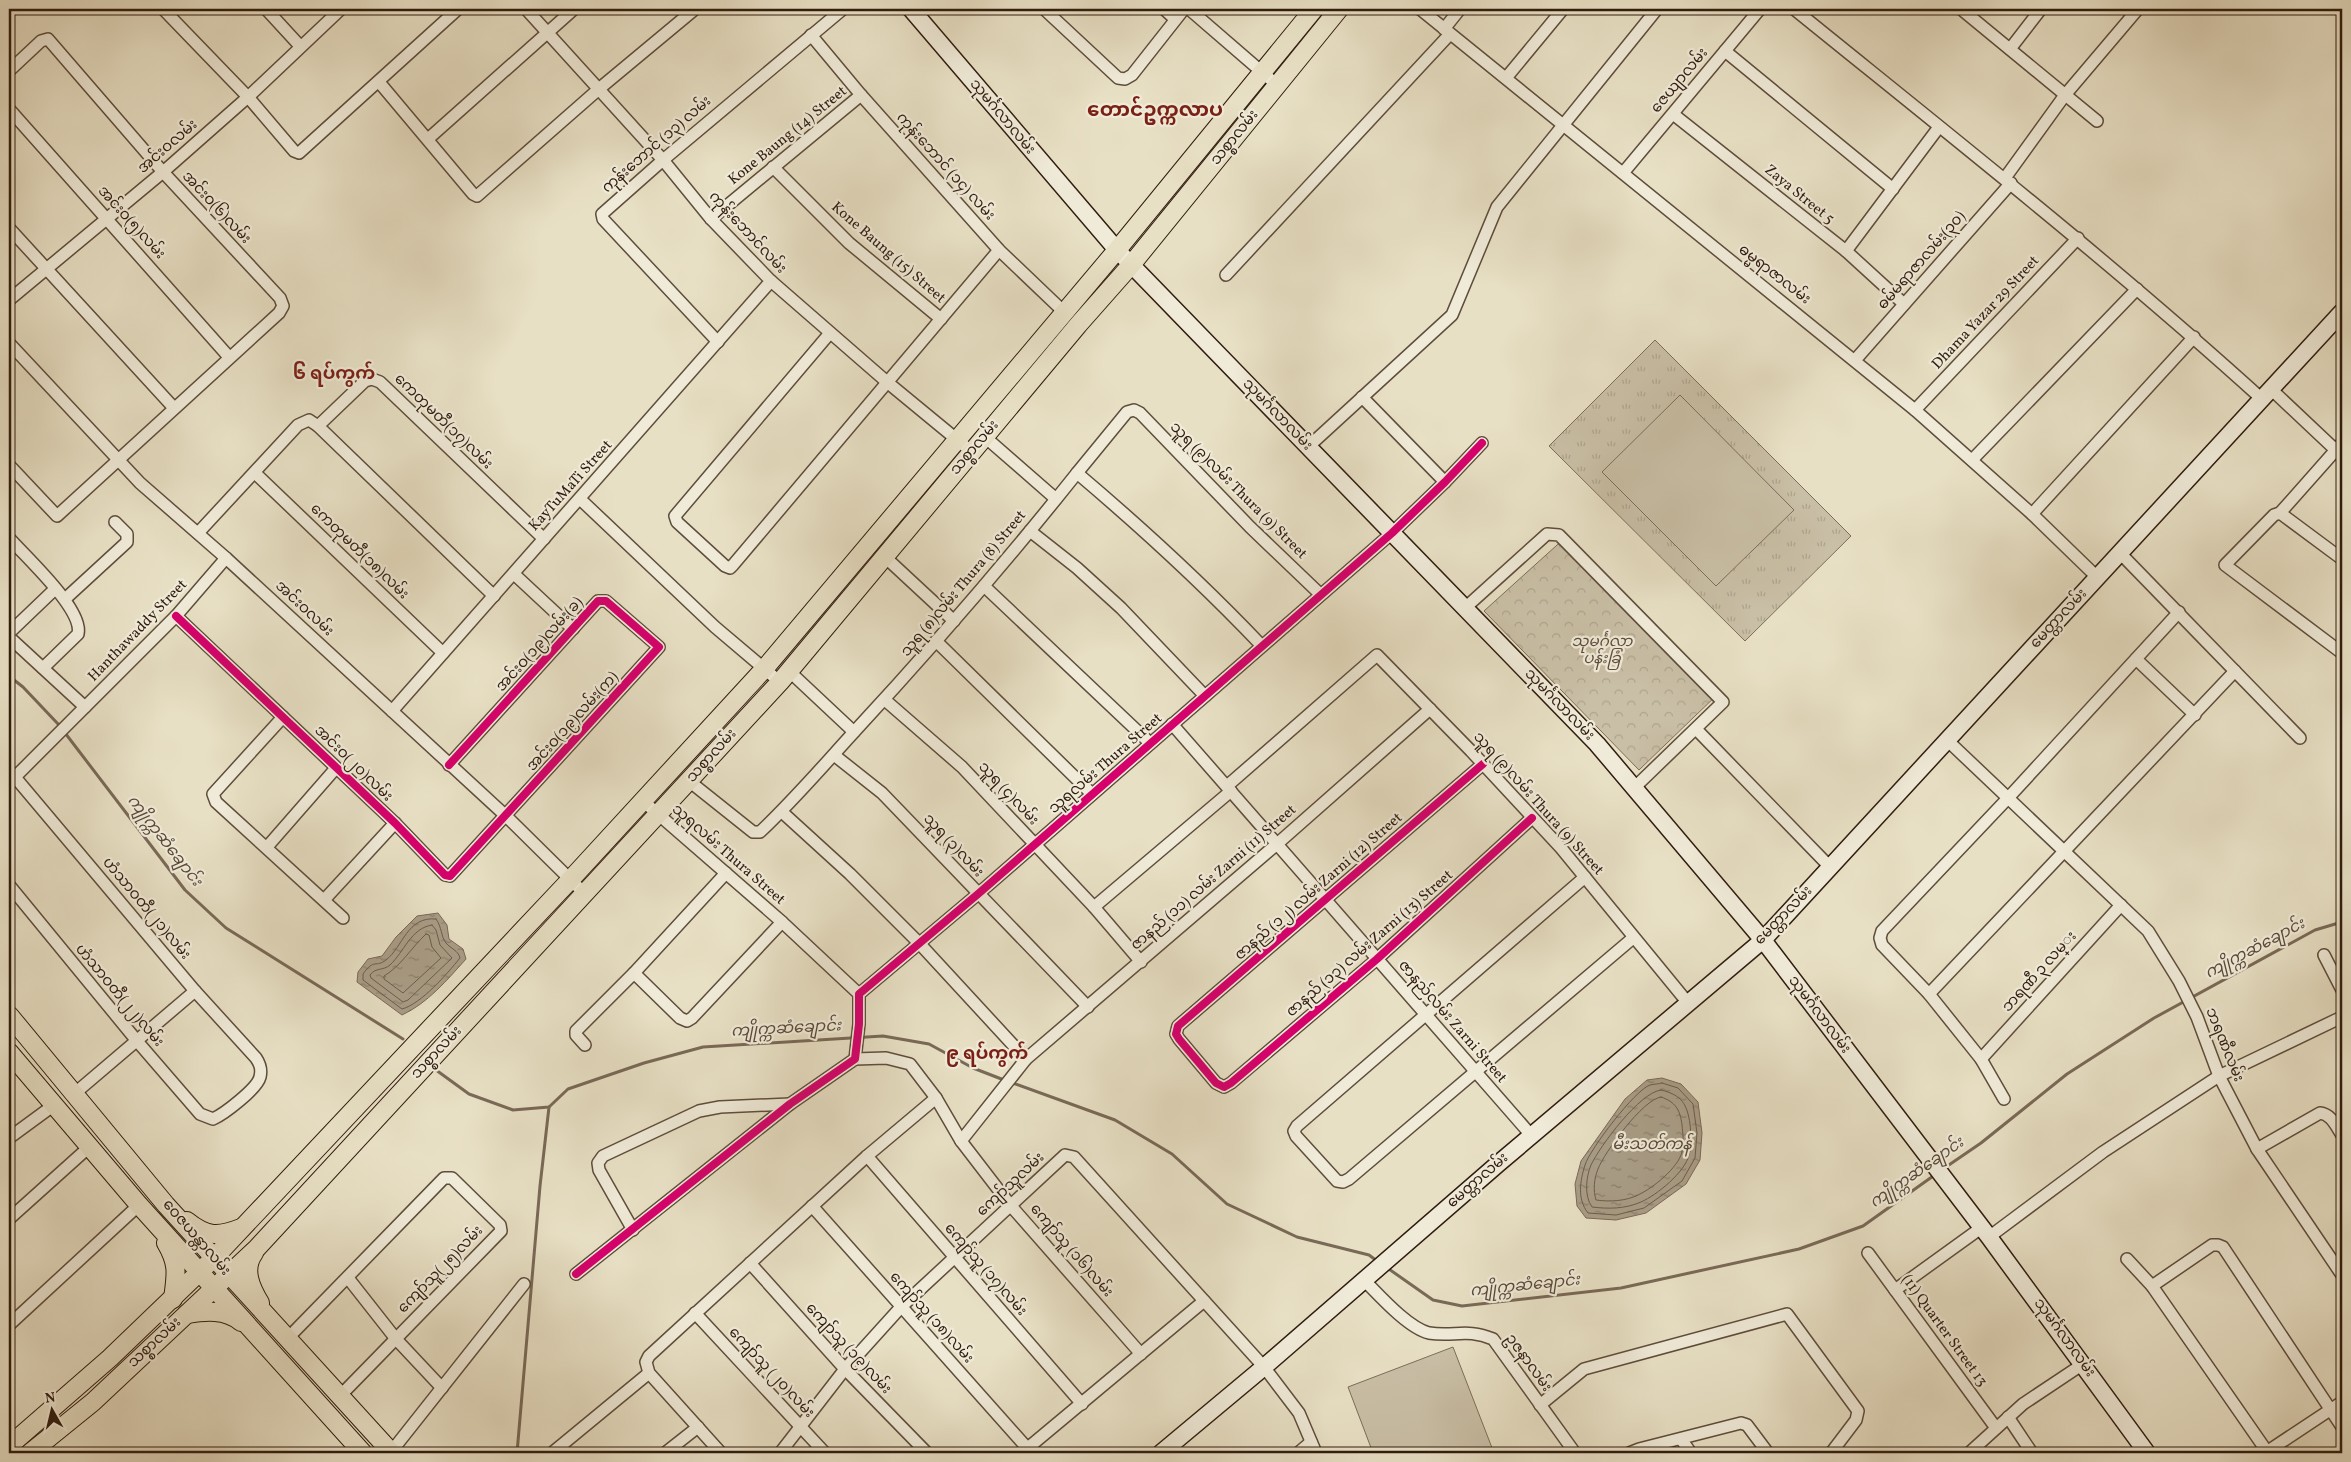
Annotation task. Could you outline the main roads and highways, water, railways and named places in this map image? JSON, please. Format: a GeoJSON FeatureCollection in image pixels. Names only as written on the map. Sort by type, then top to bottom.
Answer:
{"type":"FeatureCollection","features":[{"type":"Feature","properties":{"kind":"main road","name":"သုမင်္ဂလာလမ်း"},"geometry":{"type":"LineString","coordinates":[[911,9],[1117,250],[1597,744],[1762,940],[1985,1232],[2147,1453]]}},
{"type":"Feature","properties":{"kind":"main road","name":"သစ္စာလမ်း"},"geometry":{"type":"LineString","coordinates":[[13,1445],[65,1400],[201,1272],[571,879],[765,668],[959,440],[1314,9]]}},
{"type":"Feature","properties":{"kind":"main road","name":"သစ္စာလမ်း"},"geometry":{"type":"LineString","coordinates":[[30,1453],[93,1402],[216,1289],[257,1248],[584,893],[690,781],[784,676],[1131,265],[1339,9]]}},
{"type":"Feature","properties":{"kind":"main road","name":"မေတ္တာလမ်း"},"geometry":{"type":"LineString","coordinates":[[1161,1453],[1264,1367],[1531,1135],[1762,940],[2268,395],[2342,312]]}},
{"type":"Feature","properties":{"kind":"main road","name":"ဝေဇယန္တာလမ်း"},"geometry":{"type":"LineString","coordinates":[[9,1015],[166,1205],[392,1453]]}},
{"type":"Feature","properties":{"kind":"main road","name":"ဝေဇယန္တာလမ်း"},"geometry":{"type":"LineString","coordinates":[[9,1052],[88,1148],[139,1206],[201,1272],[363,1453]]}},
{"type":"Feature","properties":{"kind":"main road"},"geometry":{"type":"LineString","coordinates":[[166,1205],[198,1230],[223,1235],[244,1226]]}},
{"type":"Feature","properties":{"kind":"main road"},"geometry":{"type":"LineString","coordinates":[[153,1221],[176,1264],[173,1299]]}},
{"type":"Feature","properties":{"kind":"main road"},"geometry":{"type":"LineString","coordinates":[[257,1248],[251,1257],[248,1275],[253,1290],[268,1319]]}},
{"type":"Feature","properties":{"kind":"main road"},"geometry":{"type":"LineString","coordinates":[[187,1314],[202,1311],[220,1313],[236,1318],[254,1332]]}},
{"type":"Feature","properties":{"kind":"water"},"geometry":{"type":"Polygon","coordinates":[[[438,913],[447,925],[449,939],[463,949],[466,959],[429,998],[402,1015],[357,982],[358,972],[368,959],[382,956],[396,937],[417,916],[438,913]]]}},
{"type":"Feature","properties":{"kind":"water","name":"မီးသတ်ကန်"},"geometry":{"type":"Polygon","coordinates":[[[1662,1078],[1681,1084],[1698,1102],[1702,1133],[1700,1160],[1686,1184],[1646,1213],[1616,1220],[1586,1218],[1577,1206],[1575,1184],[1581,1161],[1625,1099],[1647,1080],[1662,1078]]]}},
{"type":"Feature","properties":{"kind":"waterway","name":"ကျိုက္ကဆံချောင်း"},"geometry":{"type":"LineString","coordinates":[[9,676],[23,687],[59,725],[185,890],[226,928],[403,1039]]}},
{"type":"Feature","properties":{"kind":"waterway","name":"ကျိုက္ကဆံချောင်း"},"geometry":{"type":"LineString","coordinates":[[1943,1169],[1981,1143],[2067,1074],[2154,1018],[2315,930],[2342,922]]}},
{"type":"Feature","properties":{"kind":"waterway","name":"ကျိုက္ကဆံချောင်း"},"geometry":{"type":"LineString","coordinates":[[436,1070],[469,1094],[513,1110],[549,1107],[568,1089],[644,1063],[703,1047],[883,1036],[929,1044],[973,1068],[1004,1080]]}},
{"type":"Feature","properties":{"kind":"waterway","name":"ကျိုက္ကဆံချောင်း"},"geometry":{"type":"LineString","coordinates":[[1010,1082],[1115,1120],[1172,1154],[1227,1204],[1297,1237],[1369,1255],[1377,1261]]}},
{"type":"Feature","properties":{"kind":"waterway"},"geometry":{"type":"LineString","coordinates":[[517,1453],[540,1186],[549,1107]]}},
{"type":"Feature","properties":{"kind":"waterway","name":"ကျိုက္ကဆံချောင်း"},"geometry":{"type":"LineString","coordinates":[[1386,1267],[1433,1300],[1462,1306],[1621,1288],[1799,1249],[1863,1226],[1936,1174]]}},
{"type":"Feature","properties":{"kind":"district","name":"တောင်ဥက္ကလာပ"},"geometry":{"type":"Point","coordinates":[1155,111]}},
{"type":"Feature","properties":{"kind":"district","name":"၆ ရပ်ကွက်"},"geometry":{"type":"Point","coordinates":[334,374]}},
{"type":"Feature","properties":{"kind":"district","name":"၉ ရပ်ကွက်"},"geometry":{"type":"Point","coordinates":[987,1054]}},
{"type":"Feature","properties":{"kind":"park label","name":"သုမင်္ဂလာ ပန်းခြံ"},"geometry":{"type":"Point","coordinates":[1602,650]}}]}
